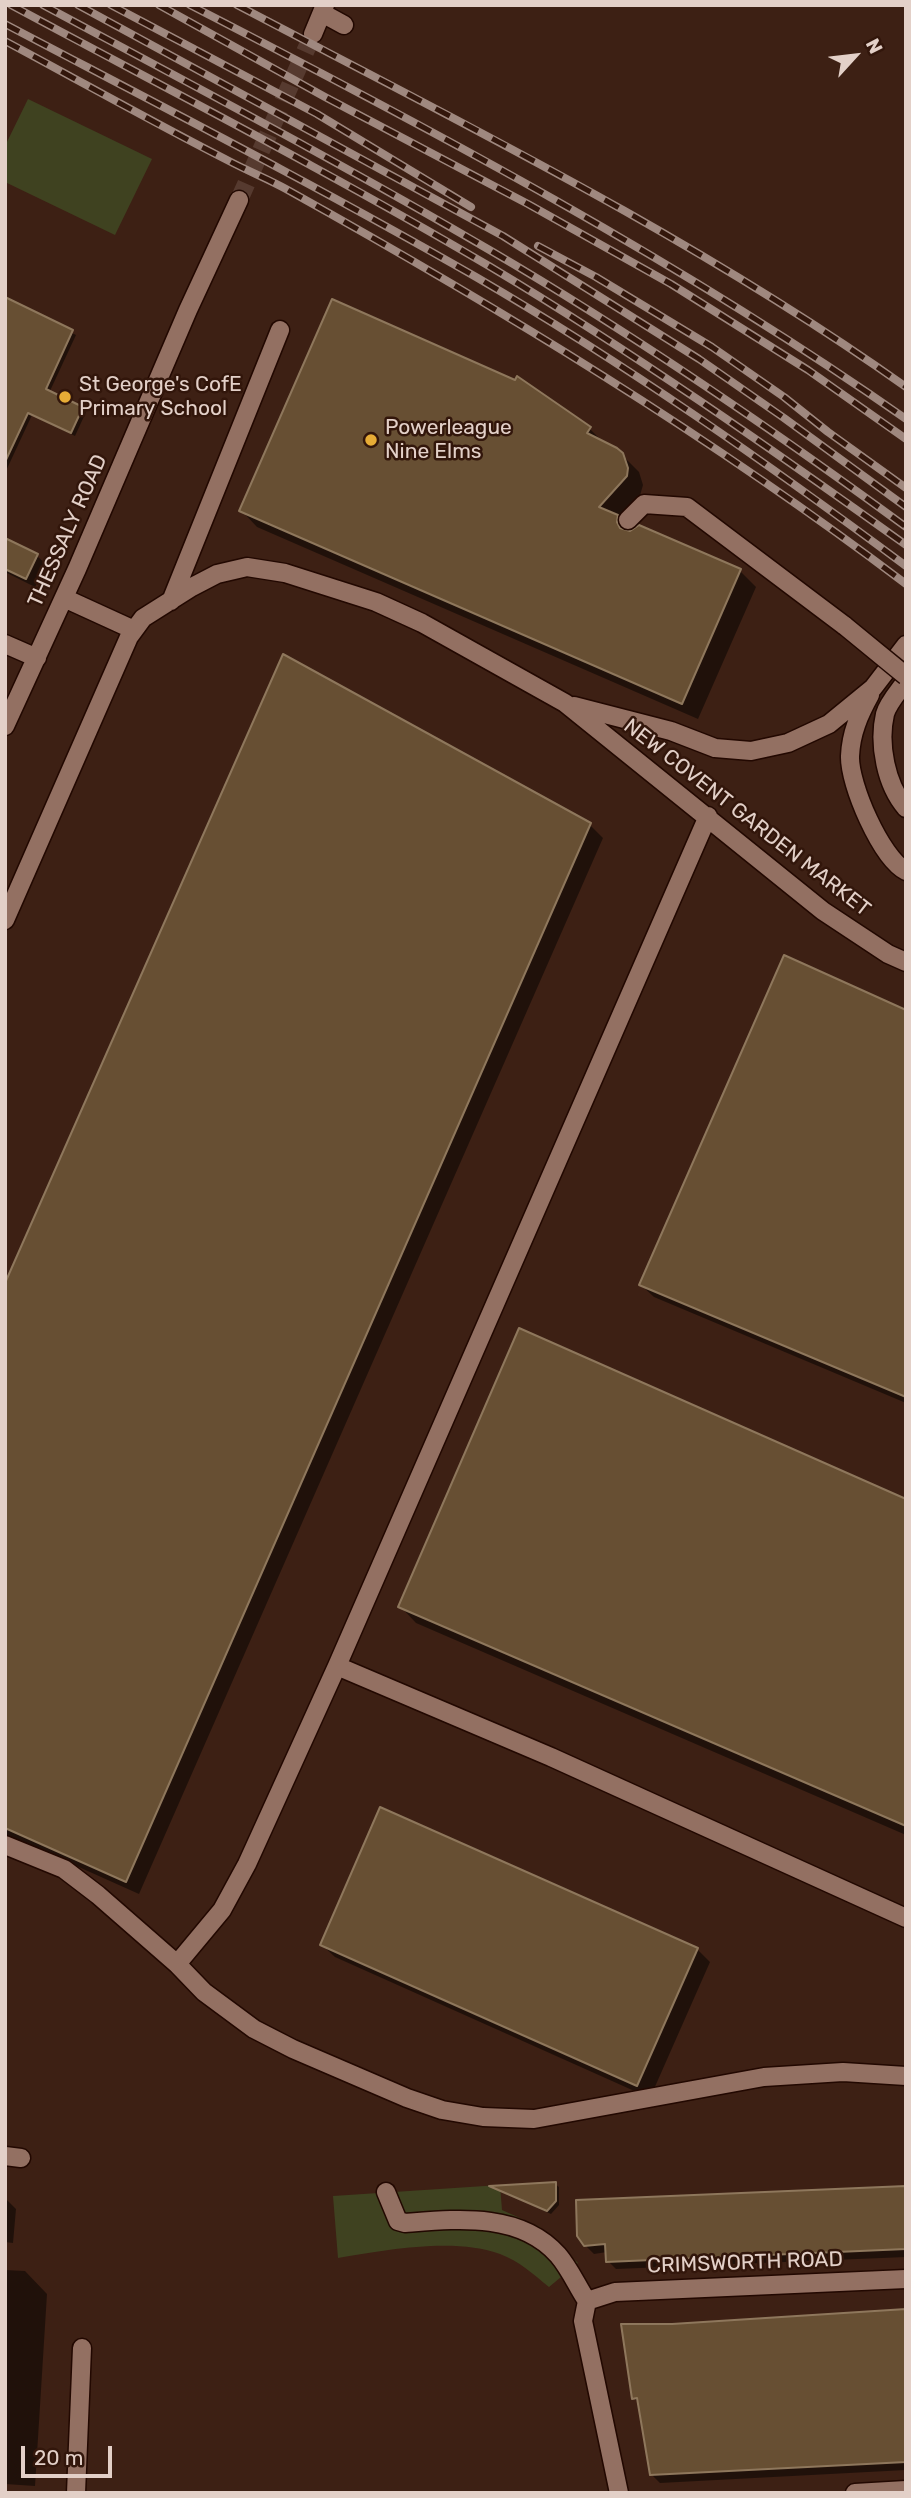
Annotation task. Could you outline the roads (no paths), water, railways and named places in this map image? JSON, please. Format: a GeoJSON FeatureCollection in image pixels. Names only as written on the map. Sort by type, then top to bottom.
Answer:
{"type":"FeatureCollection","features":[{"type":"Feature","properties":{"kind":"street"},"geometry":{"type":"LineString","coordinates":[[313,34],[324,9],[344,24]]}},
{"type":"Feature","properties":{"kind":"street","name":"THESSALY ROAD"},"geometry":{"type":"LineString","coordinates":[[5,726],[239,200]]}},
{"type":"Feature","properties":{"kind":"street"},"geometry":{"type":"LineString","coordinates":[[171,601],[279,330]]}},
{"type":"Feature","properties":{"kind":"street"},"geometry":{"type":"LineString","coordinates":[[628,520],[644,504],[687,507],[845,626],[906,676]]}},
{"type":"Feature","properties":{"kind":"street","name":"NEW COVENT GARDEN MARKET"},"geometry":{"type":"LineString","coordinates":[[134,630],[144,618],[217,574],[247,567],[285,573],[376,602],[422,623],[565,704],[708,816],[823,911],[888,954],[906,962]]}},
{"type":"Feature","properties":{"kind":"street"},"geometry":{"type":"LineString","coordinates":[[5,920],[134,630],[64,598]]}},
{"type":"Feature","properties":{"kind":"street"},"geometry":{"type":"LineString","coordinates":[[5,644],[37,659]]}},
{"type":"Feature","properties":{"kind":"street","name":"NEW COVENT GARDEN MARKET"},"geometry":{"type":"LineString","coordinates":[[565,704],[671,731],[715,748],[751,751],[788,743],[829,724],[873,688],[906,645]]}},
{"type":"Feature","properties":{"kind":"street"},"geometry":{"type":"LineString","coordinates":[[906,681],[885,712],[883,752],[897,798],[906,808]]}},
{"type":"Feature","properties":{"kind":"street"},"geometry":{"type":"LineString","coordinates":[[873,688],[855,722],[851,770],[860,800],[878,837],[898,866],[906,871]]}},
{"type":"Feature","properties":{"kind":"street"},"geometry":{"type":"LineString","coordinates":[[177,1964],[222,1910],[232,1893],[337,1666],[708,816]]}},
{"type":"Feature","properties":{"kind":"street"},"geometry":{"type":"LineString","coordinates":[[337,1666],[573,1766],[906,1918]]}},
{"type":"Feature","properties":{"kind":"street"},"geometry":{"type":"LineString","coordinates":[[5,1845],[64,1869],[98,1895],[214,2000],[270,2038],[407,2098],[470,2116],[541,2119],[744,2080],[811,2073],[906,2076]]}},
{"type":"Feature","properties":{"kind":"street"},"geometry":{"type":"LineString","coordinates":[[386,2192],[398,2221],[405,2223],[478,2219],[501,2224],[538,2237],[561,2259],[587,2301],[583,2321],[619,2493]]}},
{"type":"Feature","properties":{"kind":"street","name":"CRIMSWORTH ROAD"},"geometry":{"type":"LineString","coordinates":[[587,2301],[615,2292],[906,2279]]}},
{"type":"Feature","properties":{"kind":"street"},"geometry":{"type":"LineString","coordinates":[[76,2493],[82,2348]]}},
{"type":"Feature","properties":{"kind":"street"},"geometry":{"type":"LineString","coordinates":[[855,2493],[906,2490]]}},
{"type":"Feature","properties":{"kind":"tunnel"},"geometry":{"type":"LineString","coordinates":[[239,200],[313,34]]}},
{"type":"Feature","properties":{"kind":"railway"},"geometry":{"type":"LineString","coordinates":[[11,5],[311,166],[489,266],[700,401],[906,545]]}},
{"type":"Feature","properties":{"kind":"railway"},"geometry":{"type":"LineString","coordinates":[[43,5],[325,157],[546,284],[703,384],[906,527]]}},
{"type":"Feature","properties":{"kind":"railway"},"geometry":{"type":"LineString","coordinates":[[78,5],[503,236],[699,359],[906,507]]}},
{"type":"Feature","properties":{"kind":"railway"},"geometry":{"type":"LineString","coordinates":[[111,5],[317,114],[471,207]]}},
{"type":"Feature","properties":{"kind":"railway"},"geometry":{"type":"LineString","coordinates":[[159,5],[671,284],[808,370],[906,439]]}},
{"type":"Feature","properties":{"kind":"railway"},"geometry":{"type":"LineString","coordinates":[[190,5],[465,150],[645,252],[733,305],[906,419]]}},
{"type":"Feature","properties":{"kind":"railway"},"geometry":{"type":"LineString","coordinates":[[237,5],[493,139],[662,232],[827,333],[906,387]]}},
{"type":"Feature","properties":{"kind":"railway"},"geometry":{"type":"LineString","coordinates":[[5,24],[242,148],[532,310],[695,416],[906,566]]}},
{"type":"Feature","properties":{"kind":"railway"},"geometry":{"type":"LineString","coordinates":[[5,41],[173,132],[286,189],[525,327],[680,425],[832,529],[906,584]]}},
{"type":"Feature","properties":{"kind":"railway"},"geometry":{"type":"LineString","coordinates":[[538,246],[596,277],[712,347],[906,488]]}},
{"type":"Feature","properties":{"kind":"place","name":"St George's CofE Primary School"},"geometry":{"type":"Point","coordinates":[65,397]}},
{"type":"Feature","properties":{"kind":"place","name":"Powerleague Nine Elms"},"geometry":{"type":"Point","coordinates":[371,440]}}]}
